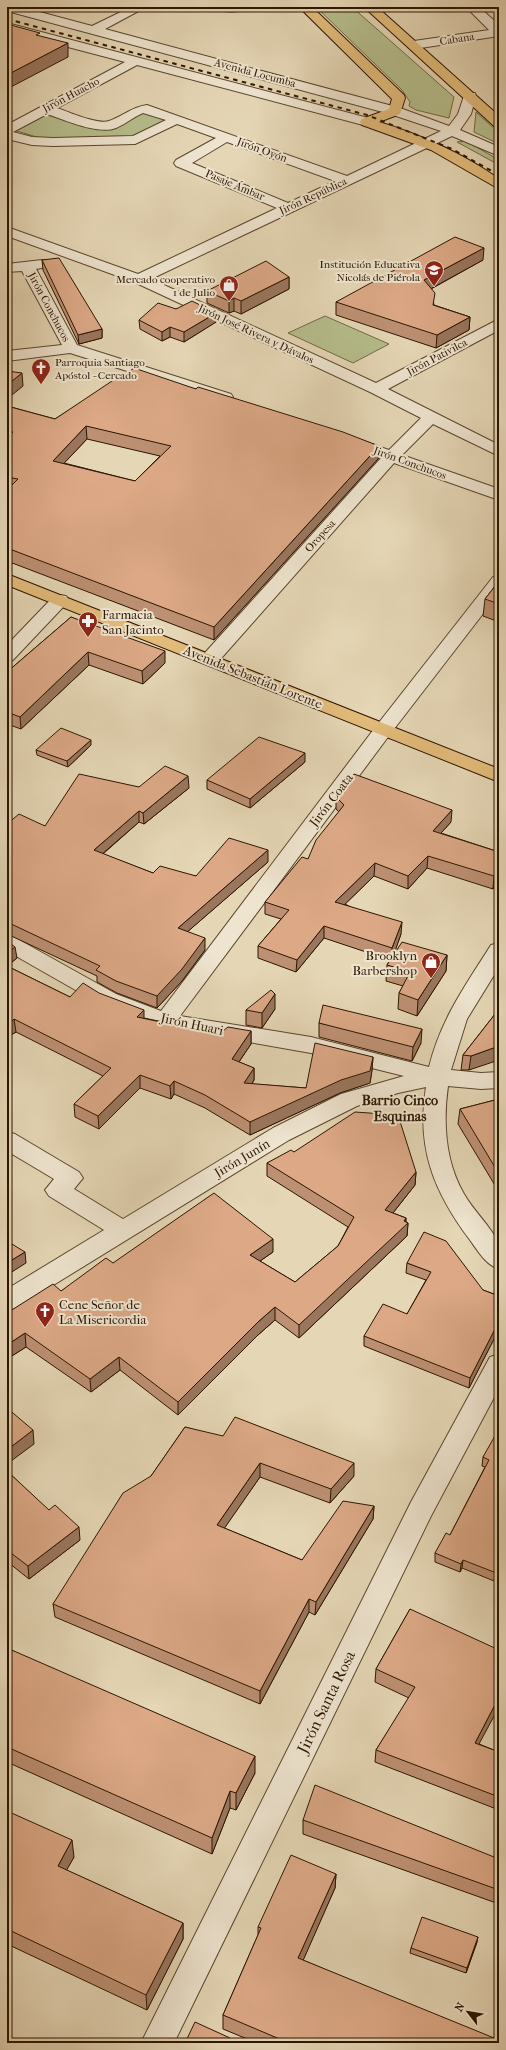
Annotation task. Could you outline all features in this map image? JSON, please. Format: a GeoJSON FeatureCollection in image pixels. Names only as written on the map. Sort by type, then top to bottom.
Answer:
{"type":"FeatureCollection","features":[{"type":"Feature","properties":{"kind":"main road"},"geometry":{"type":"LineString","coordinates":[[305,7],[400,98],[395,111],[367,122]]}},
{"type":"Feature","properties":{"kind":"main road"},"geometry":{"type":"LineString","coordinates":[[370,7],[499,123]]}},
{"type":"Feature","properties":{"kind":"main road"},"geometry":{"type":"LineString","coordinates":[[367,122],[427,142],[475,167],[499,185]]}},
{"type":"Feature","properties":{"kind":"main road","name":"Avenida Sebastián Lorente"},"geometry":{"type":"LineString","coordinates":[[7,579],[499,776]]}},
{"type":"Feature","properties":{"kind":"street"},"geometry":{"type":"LineString","coordinates":[[94,30],[140,7]]}},
{"type":"Feature","properties":{"kind":"street"},"geometry":{"type":"LineString","coordinates":[[222,7],[240,7]]}},
{"type":"Feature","properties":{"kind":"street"},"geometry":{"type":"LineString","coordinates":[[472,7],[499,32]]}},
{"type":"Feature","properties":{"kind":"street","name":"Avenida Locumba"},"geometry":{"type":"LineString","coordinates":[[7,8],[395,111],[452,131],[499,152]]}},
{"type":"Feature","properties":{"kind":"street","name":"Avenida Locumba"},"geometry":{"type":"LineString","coordinates":[[7,27],[367,122]]}},
{"type":"Feature","properties":{"kind":"street","name":"Cabana"},"geometry":{"type":"LineString","coordinates":[[414,45],[499,32]]}},
{"type":"Feature","properties":{"kind":"street","name":"Jirón Huacho"},"geometry":{"type":"LineString","coordinates":[[7,130],[136,61]]}},
{"type":"Feature","properties":{"kind":"street"},"geometry":{"type":"LineString","coordinates":[[452,131],[464,114],[470,96]]}},
{"type":"Feature","properties":{"kind":"street","name":"Jirón Oyón"},"geometry":{"type":"LineString","coordinates":[[46,109],[99,125],[110,125],[138,110],[148,109],[346,180]]}},
{"type":"Feature","properties":{"kind":"street"},"geometry":{"type":"LineString","coordinates":[[7,135],[32,141],[53,142],[135,140],[178,119]]}},
{"type":"Feature","properties":{"kind":"street","name":"Jirón República"},"geometry":{"type":"LineString","coordinates":[[139,279],[452,131]]}},
{"type":"Feature","properties":{"kind":"street","name":"Pasaje Ámbar"},"geometry":{"type":"LineString","coordinates":[[227,137],[181,163],[288,208]]}},
{"type":"Feature","properties":{"kind":"street","name":"Jirón José Rivera y Dávalos"},"geometry":{"type":"LineString","coordinates":[[7,231],[139,279],[376,389],[499,451]]}},
{"type":"Feature","properties":{"kind":"street","name":"Jirón Conchucos"},"geometry":{"type":"LineString","coordinates":[[7,268],[84,258]]}},
{"type":"Feature","properties":{"kind":"street","name":"Jirón Conchucos"},"geometry":{"type":"LineString","coordinates":[[27,266],[71,348]]}},
{"type":"Feature","properties":{"kind":"street","name":"Jirón Pativilca"},"geometry":{"type":"LineString","coordinates":[[376,389],[499,324]]}},
{"type":"Feature","properties":{"kind":"street","name":"Jirón Conchucos"},"geometry":{"type":"LineString","coordinates":[[7,356],[71,348],[242,402]]}},
{"type":"Feature","properties":{"kind":"street","name":"Oropesa"},"geometry":{"type":"LineString","coordinates":[[210,659],[391,457],[432,416]]}},
{"type":"Feature","properties":{"kind":"street","name":"Jirón Conchucos"},"geometry":{"type":"LineString","coordinates":[[339,437],[499,495]]}},
{"type":"Feature","properties":{"kind":"street","name":"Jirón Coata"},"geometry":{"type":"LineString","coordinates":[[165,1021],[384,729],[499,581]]}},
{"type":"Feature","properties":{"kind":"street"},"geometry":{"type":"LineString","coordinates":[[7,656],[60,600]]}},
{"type":"Feature","properties":{"kind":"street","name":"Jirón Huari"},"geometry":{"type":"LineString","coordinates":[[7,942],[108,999],[165,1021],[311,1046],[372,1059],[438,1077]]}},
{"type":"Feature","properties":{"kind":"street"},"geometry":{"type":"LineString","coordinates":[[499,950],[456,1018],[447,1042],[438,1077],[435,1129],[436,1147],[443,1174],[465,1215],[499,1260]]}},
{"type":"Feature","properties":{"kind":"street","name":"Jirón Junín"},"geometry":{"type":"LineString","coordinates":[[7,1301],[281,1134],[349,1100],[396,1085],[438,1077],[481,1082],[499,1080]]}},
{"type":"Feature","properties":{"kind":"street"},"geometry":{"type":"LineString","coordinates":[[7,1140],[72,1178],[57,1190],[123,1230]]}},
{"type":"Feature","properties":{"kind":"street","name":"Jirón Santa Rosa"},"geometry":{"type":"LineString","coordinates":[[157,2043],[420,1510],[499,1364]]}},
{"type":"Feature","properties":{"kind":"green space"},"geometry":{"type":"Polygon","coordinates":[[[316,7],[352,7],[454,97],[449,118],[416,110],[409,106],[410,102],[402,90],[316,7]]]}},
{"type":"Feature","properties":{"kind":"green space"},"geometry":{"type":"Polygon","coordinates":[[[143,111],[169,119],[139,137],[53,142],[14,130],[44,113],[100,128],[143,111]]]}},
{"type":"Feature","properties":{"kind":"green space"},"geometry":{"type":"Polygon","coordinates":[[[476,112],[499,133],[499,144],[474,132],[476,112]]]}},
{"type":"Feature","properties":{"kind":"green space"},"geometry":{"type":"Polygon","coordinates":[[[466,141],[499,160],[499,165],[457,142],[466,141]]]}},
{"type":"Feature","properties":{"kind":"green space"},"geometry":{"type":"Polygon","coordinates":[[[325,316],[389,344],[353,363],[288,333],[325,316]]]}},
{"type":"Feature","properties":{"kind":"building"},"geometry":{"type":"Polygon","coordinates":[[[7,24],[40,33],[36,35],[68,43],[7,75],[7,24]]]}},
{"type":"Feature","properties":{"kind":"building"},"geometry":{"type":"Polygon","coordinates":[[[455,237],[484,248],[424,280],[435,293],[433,305],[470,317],[437,335],[336,302],[455,237]]]}},
{"type":"Feature","properties":{"kind":"building"},"geometry":{"type":"Polygon","coordinates":[[[59,258],[102,329],[78,335],[42,260],[59,258]]]}},
{"type":"Feature","properties":{"kind":"building"},"geometry":{"type":"Polygon","coordinates":[[[266,261],[289,277],[241,301],[234,298],[229,301],[207,291],[266,261]]]}},
{"type":"Feature","properties":{"kind":"building"},"geometry":{"type":"Polygon","coordinates":[[[192,301],[216,313],[184,332],[170,327],[162,332],[139,320],[158,303],[176,309],[192,301]]]}},
{"type":"Feature","properties":{"kind":"building"},"geometry":{"type":"Polygon","coordinates":[[[134,368],[196,389],[198,387],[343,432],[379,446],[214,627],[7,548],[7,490],[18,479],[7,477],[7,438],[13,432],[7,431],[7,406],[55,419],[121,375],[123,376],[134,368]],[[86,426],[53,461],[135,481],[171,446],[86,426]]]}},
{"type":"Feature","properties":{"kind":"building"},"geometry":{"type":"Polygon","coordinates":[[[7,371],[22,373],[7,385],[7,371]]]}},
{"type":"Feature","properties":{"kind":"building"},"geometry":{"type":"Polygon","coordinates":[[[499,581],[499,604],[485,599],[499,581]]]}},
{"type":"Feature","properties":{"kind":"building"},"geometry":{"type":"Polygon","coordinates":[[[71,617],[165,651],[142,671],[88,652],[20,717],[7,712],[7,672],[71,617]]]}},
{"type":"Feature","properties":{"kind":"building"},"geometry":{"type":"Polygon","coordinates":[[[61,728],[91,740],[67,761],[36,750],[61,728]]]}},
{"type":"Feature","properties":{"kind":"building"},"geometry":{"type":"Polygon","coordinates":[[[259,737],[305,753],[250,799],[207,780],[259,737]]]}},
{"type":"Feature","properties":{"kind":"building"},"geometry":{"type":"Polygon","coordinates":[[[165,766],[188,776],[143,813],[139,811],[94,850],[153,873],[160,866],[196,876],[229,838],[268,850],[178,928],[205,938],[182,969],[157,996],[116,981],[96,970],[100,966],[7,922],[7,824],[19,814],[45,826],[79,774],[139,787],[165,766]]]}},
{"type":"Feature","properties":{"kind":"building"},"geometry":{"type":"Polygon","coordinates":[[[354,774],[452,810],[433,831],[499,852],[499,870],[494,876],[428,856],[408,876],[375,863],[335,902],[402,922],[392,948],[324,926],[297,960],[258,946],[289,910],[265,902],[302,857],[308,859],[316,840],[344,805],[336,797],[354,774]]]}},
{"type":"Feature","properties":{"kind":"building"},"geometry":{"type":"Polygon","coordinates":[[[7,941],[15,947],[7,953],[7,941]]]}},
{"type":"Feature","properties":{"kind":"building"},"geometry":{"type":"Polygon","coordinates":[[[402,942],[447,955],[418,1000],[399,993],[410,972],[387,965],[402,942]]]}},
{"type":"Feature","properties":{"kind":"building"},"geometry":{"type":"Polygon","coordinates":[[[7,966],[70,997],[83,983],[99,993],[144,1010],[137,1017],[219,1034],[228,1027],[251,1031],[232,1059],[254,1068],[244,1083],[306,1088],[315,1043],[373,1057],[370,1071],[341,1080],[250,1122],[205,1095],[174,1081],[170,1086],[140,1075],[98,1116],[74,1104],[111,1068],[14,1019],[10,1023],[7,1021],[7,966]]]}},
{"type":"Feature","properties":{"kind":"building"},"geometry":{"type":"Polygon","coordinates":[[[271,990],[275,994],[262,1013],[246,1010],[271,990]]]}},
{"type":"Feature","properties":{"kind":"building"},"geometry":{"type":"Polygon","coordinates":[[[323,1005],[422,1029],[413,1047],[319,1023],[323,1005]]]}},
{"type":"Feature","properties":{"kind":"building"},"geometry":{"type":"Polygon","coordinates":[[[499,1009],[499,1046],[471,1056],[463,1055],[499,1009]]]}},
{"type":"Feature","properties":{"kind":"building"},"geometry":{"type":"Polygon","coordinates":[[[499,1099],[499,1174],[460,1109],[499,1099]]]}},
{"type":"Feature","properties":{"kind":"building"},"geometry":{"type":"Polygon","coordinates":[[[355,1112],[398,1115],[416,1172],[385,1210],[406,1218],[404,1221],[408,1223],[299,1325],[275,1307],[178,1402],[119,1357],[90,1379],[25,1333],[7,1345],[7,1321],[9,1319],[7,1317],[7,1313],[53,1284],[61,1291],[106,1258],[113,1263],[214,1193],[273,1239],[250,1255],[295,1282],[338,1246],[354,1217],[267,1163],[291,1150],[294,1152],[355,1112]]]}},
{"type":"Feature","properties":{"kind":"building"},"geometry":{"type":"Polygon","coordinates":[[[424,1232],[446,1241],[483,1290],[499,1296],[499,1328],[496,1327],[470,1378],[364,1336],[383,1304],[407,1314],[431,1272],[407,1263],[424,1232]]]}},
{"type":"Feature","properties":{"kind":"building"},"geometry":{"type":"Polygon","coordinates":[[[7,1241],[25,1252],[7,1263],[7,1241]]]}},
{"type":"Feature","properties":{"kind":"building"},"geometry":{"type":"Polygon","coordinates":[[[7,1408],[33,1430],[7,1450],[7,1408]]]}},
{"type":"Feature","properties":{"kind":"building"},"geometry":{"type":"Polygon","coordinates":[[[235,1417],[354,1463],[331,1489],[260,1463],[217,1525],[302,1560],[343,1501],[374,1506],[316,1602],[309,1599],[260,1691],[53,1604],[123,1493],[151,1476],[185,1427],[223,1436],[235,1417]]]}},
{"type":"Feature","properties":{"kind":"building"},"geometry":{"type":"Polygon","coordinates":[[[496,1434],[499,1435],[499,1574],[463,1560],[461,1564],[435,1553],[446,1533],[450,1535],[489,1460],[483,1457],[496,1434]]]}},
{"type":"Feature","properties":{"kind":"building"},"geometry":{"type":"Polygon","coordinates":[[[7,1471],[49,1510],[55,1505],[79,1527],[28,1566],[7,1550],[7,1471]]]}},
{"type":"Feature","properties":{"kind":"building"},"geometry":{"type":"Polygon","coordinates":[[[410,1609],[499,1650],[499,1697],[475,1743],[499,1752],[499,1797],[376,1750],[415,1687],[376,1669],[410,1609]]]}},
{"type":"Feature","properties":{"kind":"building"},"geometry":{"type":"Polygon","coordinates":[[[7,1648],[255,1756],[236,1793],[230,1791],[212,1838],[7,1747],[7,1648]]]}},
{"type":"Feature","properties":{"kind":"building"},"geometry":{"type":"Polygon","coordinates":[[[315,1785],[499,1859],[499,1890],[303,1820],[315,1785]]]}},
{"type":"Feature","properties":{"kind":"building"},"geometry":{"type":"Polygon","coordinates":[[[7,1811],[72,1840],[58,1866],[183,1923],[146,1995],[7,1929],[7,1811]]]}},
{"type":"Feature","properties":{"kind":"building"},"geometry":{"type":"Polygon","coordinates":[[[291,1855],[336,1874],[298,1958],[499,2040],[499,2043],[289,2043],[223,2015],[261,1928],[258,1927],[291,1855]]]}},
{"type":"Feature","properties":{"kind":"building"},"geometry":{"type":"Polygon","coordinates":[[[422,1917],[478,1937],[467,1968],[411,1948],[422,1917]]]}},
{"type":"Feature","properties":{"kind":"building"},"geometry":{"type":"Polygon","coordinates":[[[195,2022],[230,2038],[228,2043],[185,2043],[195,2022]]]}},
{"type":"Feature","properties":{"kind":"railway"},"geometry":{"type":"LineString","coordinates":[[7,19],[367,115],[452,149],[499,175]]}},
{"type":"Feature","properties":{"kind":"place","name":"Institución Educativa Nicolás de Piérola"},"geometry":{"type":"Point","coordinates":[434,287]}},
{"type":"Feature","properties":{"kind":"place","name":"Mercado cooperativo 1 de Julio"},"geometry":{"type":"Point","coordinates":[229,302]}},
{"type":"Feature","properties":{"kind":"place","name":"Parroquia Santiago Apóstol - Cercado"},"geometry":{"type":"Point","coordinates":[41,385]}},
{"type":"Feature","properties":{"kind":"place","name":"Farmacia San Jacinto"},"geometry":{"type":"Point","coordinates":[88,638]}},
{"type":"Feature","properties":{"kind":"place","name":"Brooklyn Barbershop"},"geometry":{"type":"Point","coordinates":[431,979]}},
{"type":"Feature","properties":{"kind":"place","name":"Cene Señor de La Misericordia"},"geometry":{"type":"Point","coordinates":[45,1328]}},
{"type":"Feature","properties":{"kind":"district","name":"Barrio Cinco Esquinas"},"geometry":{"type":"Point","coordinates":[400,1108]}}]}
